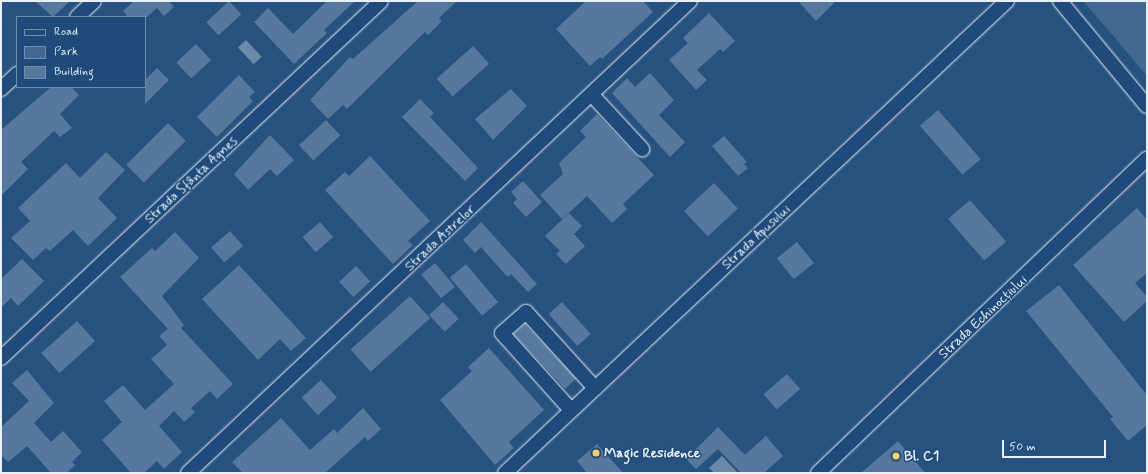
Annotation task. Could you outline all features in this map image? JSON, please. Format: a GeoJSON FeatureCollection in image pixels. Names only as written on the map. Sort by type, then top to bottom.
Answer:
{"type":"FeatureCollection","features":[{"type":"Feature","properties":{"kind":"street","name":"Strada Sfânta Agnes"},"geometry":{"type":"LineString","coordinates":[[1,358],[381,1]]}},
{"type":"Feature","properties":{"kind":"street","name":"Strada Astrelor"},"geometry":{"type":"LineString","coordinates":[[188,473],[592,95],[690,1]]}},
{"type":"Feature","properties":{"kind":"street","name":"Strada Apusului"},"geometry":{"type":"LineString","coordinates":[[505,473],[1007,1]]}},
{"type":"Feature","properties":{"kind":"street"},"geometry":{"type":"LineString","coordinates":[[1060,1],[1147,106]]}},
{"type":"Feature","properties":{"kind":"street"},"geometry":{"type":"LineString","coordinates":[[78,16],[88,3]]}},
{"type":"Feature","properties":{"kind":"street"},"geometry":{"type":"LineString","coordinates":[[1,89],[16,75]]}},
{"type":"Feature","properties":{"kind":"street"},"geometry":{"type":"LineString","coordinates":[[592,95],[642,149]]}},
{"type":"Feature","properties":{"kind":"street","name":"Strada Echinocțiului"},"geometry":{"type":"LineString","coordinates":[[818,473],[1147,159]]}},
{"type":"Feature","properties":{"kind":"street"},"geometry":{"type":"LineString","coordinates":[[571,410],[502,333],[526,312],[595,388]]}},
{"type":"Feature","properties":{"kind":"green space"},"geometry":{"type":"Polygon","coordinates":[[[1083,1],[1147,1],[1147,76],[1116,39],[1083,1]]]}},
{"type":"Feature","properties":{"kind":"shaded area"},"geometry":{"type":"Polygon","coordinates":[[[246,40],[262,57],[254,64],[238,48],[246,40]]]}},
{"type":"Feature","properties":{"kind":"shaded area"},"geometry":{"type":"Polygon","coordinates":[[[722,456],[738,473],[714,473],[709,468],[722,456]]]}},
{"type":"Feature","properties":{"kind":"building"},"geometry":{"type":"Polygon","coordinates":[[[35,1],[70,1],[54,16],[52,16],[35,1]]]}},
{"type":"Feature","properties":{"kind":"building"},"geometry":{"type":"Polygon","coordinates":[[[134,1],[169,1],[174,7],[164,16],[157,8],[147,17],[127,16],[123,11],[134,1]]]}},
{"type":"Feature","properties":{"kind":"building"},"geometry":{"type":"Polygon","coordinates":[[[229,1],[241,14],[219,35],[206,22],[229,1]]]}},
{"type":"Feature","properties":{"kind":"building"},"geometry":{"type":"Polygon","coordinates":[[[327,1],[355,1],[324,30],[327,33],[294,64],[254,22],[268,8],[293,34],[327,1]]]}},
{"type":"Feature","properties":{"kind":"building"},"geometry":{"type":"Polygon","coordinates":[[[418,1],[457,1],[439,18],[442,21],[428,35],[425,32],[347,109],[343,105],[328,119],[310,100],[350,57],[353,59],[418,1]]]}},
{"type":"Feature","properties":{"kind":"building"},"geometry":{"type":"Polygon","coordinates":[[[586,1],[643,1],[653,12],[602,59],[600,57],[590,66],[556,29],[586,1]]]}},
{"type":"Feature","properties":{"kind":"building"},"geometry":{"type":"Polygon","coordinates":[[[798,1],[836,1],[816,21],[798,1]]]}},
{"type":"Feature","properties":{"kind":"building"},"geometry":{"type":"Polygon","coordinates":[[[709,13],[735,41],[723,52],[720,49],[697,70],[707,80],[696,90],[669,60],[688,43],[683,38],[709,13]]]}},
{"type":"Feature","properties":{"kind":"building"},"geometry":{"type":"Polygon","coordinates":[[[196,44],[211,60],[191,79],[176,62],[196,44]]]}},
{"type":"Feature","properties":{"kind":"building"},"geometry":{"type":"Polygon","coordinates":[[[473,46],[489,64],[453,97],[437,79],[473,46]]]}},
{"type":"Feature","properties":{"kind":"building"},"geometry":{"type":"Polygon","coordinates":[[[157,68],[169,80],[145,104],[145,88],[146,79],[157,68]]]}},
{"type":"Feature","properties":{"kind":"building"},"geometry":{"type":"Polygon","coordinates":[[[650,73],[674,100],[659,115],[685,142],[670,157],[612,93],[627,78],[635,87],[650,73]]]}},
{"type":"Feature","properties":{"kind":"building"},"geometry":{"type":"Polygon","coordinates":[[[239,75],[255,92],[249,97],[253,101],[217,137],[197,117],[239,75]]]}},
{"type":"Feature","properties":{"kind":"building"},"geometry":{"type":"Polygon","coordinates":[[[50,88],[72,88],[79,95],[60,114],[72,128],[60,137],[54,131],[21,162],[28,169],[1,196],[1,130],[50,88]]]}},
{"type":"Feature","properties":{"kind":"building"},"geometry":{"type":"Polygon","coordinates":[[[511,89],[527,106],[493,140],[475,119],[511,89]]]}},
{"type":"Feature","properties":{"kind":"building"},"geometry":{"type":"Polygon","coordinates":[[[420,99],[434,113],[430,117],[478,168],[465,181],[402,117],[420,99]]]}},
{"type":"Feature","properties":{"kind":"building"},"geometry":{"type":"Polygon","coordinates":[[[938,110],[981,159],[963,175],[920,126],[938,110]]]}},
{"type":"Feature","properties":{"kind":"building"},"geometry":{"type":"Polygon","coordinates":[[[597,114],[654,175],[623,204],[627,209],[612,223],[587,196],[562,219],[540,195],[563,174],[559,163],[586,137],[580,131],[597,114]]]}},
{"type":"Feature","properties":{"kind":"building"},"geometry":{"type":"Polygon","coordinates":[[[326,120],[340,135],[313,161],[299,145],[326,120]]]}},
{"type":"Feature","properties":{"kind":"building"},"geometry":{"type":"Polygon","coordinates":[[[168,123],[186,141],[144,182],[126,165],[168,123]]]}},
{"type":"Feature","properties":{"kind":"building"},"geometry":{"type":"Polygon","coordinates":[[[270,135],[294,160],[277,176],[270,169],[248,190],[234,174],[270,135]]]}},
{"type":"Feature","properties":{"kind":"building"},"geometry":{"type":"Polygon","coordinates":[[[724,136],[747,162],[744,164],[748,168],[738,176],[712,146],[724,136]]]}},
{"type":"Feature","properties":{"kind":"building"},"geometry":{"type":"Polygon","coordinates":[[[106,152],[125,170],[98,198],[117,218],[88,246],[73,230],[50,251],[46,248],[33,260],[11,238],[30,221],[18,208],[66,163],[80,178],[106,152]]]}},
{"type":"Feature","properties":{"kind":"building"},"geometry":{"type":"Polygon","coordinates":[[[370,156],[430,221],[408,241],[413,245],[393,264],[325,190],[345,172],[349,176],[370,156]]]}},
{"type":"Feature","properties":{"kind":"building"},"geometry":{"type":"Polygon","coordinates":[[[523,181],[542,202],[526,217],[513,203],[517,199],[511,192],[523,181]]]}},
{"type":"Feature","properties":{"kind":"building"},"geometry":{"type":"Polygon","coordinates":[[[714,183],[738,209],[708,237],[684,211],[714,183]]]}},
{"type":"Feature","properties":{"kind":"building"},"geometry":{"type":"Polygon","coordinates":[[[970,200],[1006,242],[984,261],[948,219],[970,200]]]}},
{"type":"Feature","properties":{"kind":"building"},"geometry":{"type":"Polygon","coordinates":[[[1137,208],[1147,220],[1147,273],[1135,283],[1147,297],[1147,301],[1124,322],[1073,265],[1137,208]]]}},
{"type":"Feature","properties":{"kind":"building"},"geometry":{"type":"Polygon","coordinates":[[[569,213],[582,226],[574,234],[585,246],[566,264],[556,254],[560,251],[545,236],[569,213]]]}},
{"type":"Feature","properties":{"kind":"building"},"geometry":{"type":"Polygon","coordinates":[[[320,222],[333,237],[316,252],[303,237],[320,222]]]}},
{"type":"Feature","properties":{"kind":"building"},"geometry":{"type":"Polygon","coordinates":[[[481,222],[537,284],[528,292],[511,274],[508,277],[481,247],[475,253],[463,240],[481,222]]]}},
{"type":"Feature","properties":{"kind":"building"},"geometry":{"type":"Polygon","coordinates":[[[230,231],[243,246],[224,262],[211,247],[230,231]]]}},
{"type":"Feature","properties":{"kind":"building"},"geometry":{"type":"Polygon","coordinates":[[[175,232],[199,258],[162,296],[184,325],[181,328],[233,384],[217,399],[210,391],[191,408],[195,412],[184,422],[174,411],[159,426],[182,452],[164,469],[157,461],[144,473],[131,473],[102,440],[122,422],[104,401],[123,385],[145,410],[174,384],[151,359],[167,345],[159,336],[168,329],[120,277],[152,248],[155,251],[175,232]]]}},
{"type":"Feature","properties":{"kind":"building"},"geometry":{"type":"Polygon","coordinates":[[[797,242],[814,263],[794,279],[777,258],[797,242]]]}},
{"type":"Feature","properties":{"kind":"building"},"geometry":{"type":"Polygon","coordinates":[[[22,259],[44,281],[18,306],[11,298],[1,308],[1,279],[22,259]]]}},
{"type":"Feature","properties":{"kind":"building"},"geometry":{"type":"Polygon","coordinates":[[[435,263],[455,287],[441,298],[421,275],[435,263]]]}},
{"type":"Feature","properties":{"kind":"building"},"geometry":{"type":"Polygon","coordinates":[[[466,264],[498,302],[482,316],[450,277],[466,264]]]}},
{"type":"Feature","properties":{"kind":"building"},"geometry":{"type":"Polygon","coordinates":[[[239,265],[306,338],[291,351],[280,339],[258,360],[202,299],[239,265]]]}},
{"type":"Feature","properties":{"kind":"building"},"geometry":{"type":"Polygon","coordinates":[[[356,266],[370,281],[354,297],[339,282],[356,266]]]}},
{"type":"Feature","properties":{"kind":"building"},"geometry":{"type":"Polygon","coordinates":[[[1059,285],[1147,395],[1147,425],[1128,441],[1110,419],[1113,417],[1026,311],[1059,285]]]}},
{"type":"Feature","properties":{"kind":"building"},"geometry":{"type":"Polygon","coordinates":[[[410,296],[430,318],[371,372],[351,350],[410,296]]]}},
{"type":"Feature","properties":{"kind":"building"},"geometry":{"type":"Polygon","coordinates":[[[443,302],[459,319],[445,332],[429,315],[443,302]]]}},
{"type":"Feature","properties":{"kind":"building"},"geometry":{"type":"Polygon","coordinates":[[[562,302],[591,334],[577,346],[549,314],[562,302]]]}},
{"type":"Feature","properties":{"kind":"building"},"geometry":{"type":"Polygon","coordinates":[[[77,321],[95,341],[59,373],[41,353],[77,321]]]}},
{"type":"Feature","properties":{"kind":"building"},"geometry":{"type":"Polygon","coordinates":[[[525,324],[576,379],[565,389],[514,334],[525,324]]]}},
{"type":"Feature","properties":{"kind":"building"},"geometry":{"type":"Polygon","coordinates":[[[489,348],[544,410],[509,442],[514,448],[495,465],[440,400],[472,371],[468,367],[489,348]]]}},
{"type":"Feature","properties":{"kind":"building"},"geometry":{"type":"Polygon","coordinates":[[[27,370],[54,403],[34,423],[51,442],[63,431],[82,452],[72,462],[75,465],[67,473],[51,473],[27,446],[8,462],[1,455],[1,427],[29,401],[12,383],[27,370]]]}},
{"type":"Feature","properties":{"kind":"building"},"geometry":{"type":"Polygon","coordinates":[[[787,374],[800,389],[777,409],[764,394],[787,374]]]}},
{"type":"Feature","properties":{"kind":"building"},"geometry":{"type":"Polygon","coordinates":[[[321,380],[337,398],[318,415],[302,397],[321,380]]]}},
{"type":"Feature","properties":{"kind":"building"},"geometry":{"type":"Polygon","coordinates":[[[363,408],[381,429],[368,441],[365,437],[325,473],[243,473],[232,462],[281,418],[310,450],[334,429],[337,433],[363,408]]]}},
{"type":"Feature","properties":{"kind":"building"},"geometry":{"type":"Polygon","coordinates":[[[718,427],[745,455],[766,436],[783,456],[764,473],[741,473],[718,449],[696,469],[686,459],[718,427]]]}},
{"type":"Feature","properties":{"kind":"building","name":"Bl. C1"},"geometry":{"type":"Polygon","coordinates":[[[898,441],[925,473],[861,473],[898,441]]]}},
{"type":"Feature","properties":{"kind":"building","name":"Magic Residence"},"geometry":{"type":"Polygon","coordinates":[[[597,444],[623,473],[587,473],[577,461],[597,444]]]}},
{"type":"Feature","properties":{"kind":"place","name":"Magic Residence"},"geometry":{"type":"Point","coordinates":[596,453]}},
{"type":"Feature","properties":{"kind":"place","name":"Bl. C1"},"geometry":{"type":"Point","coordinates":[896,456]}}]}
